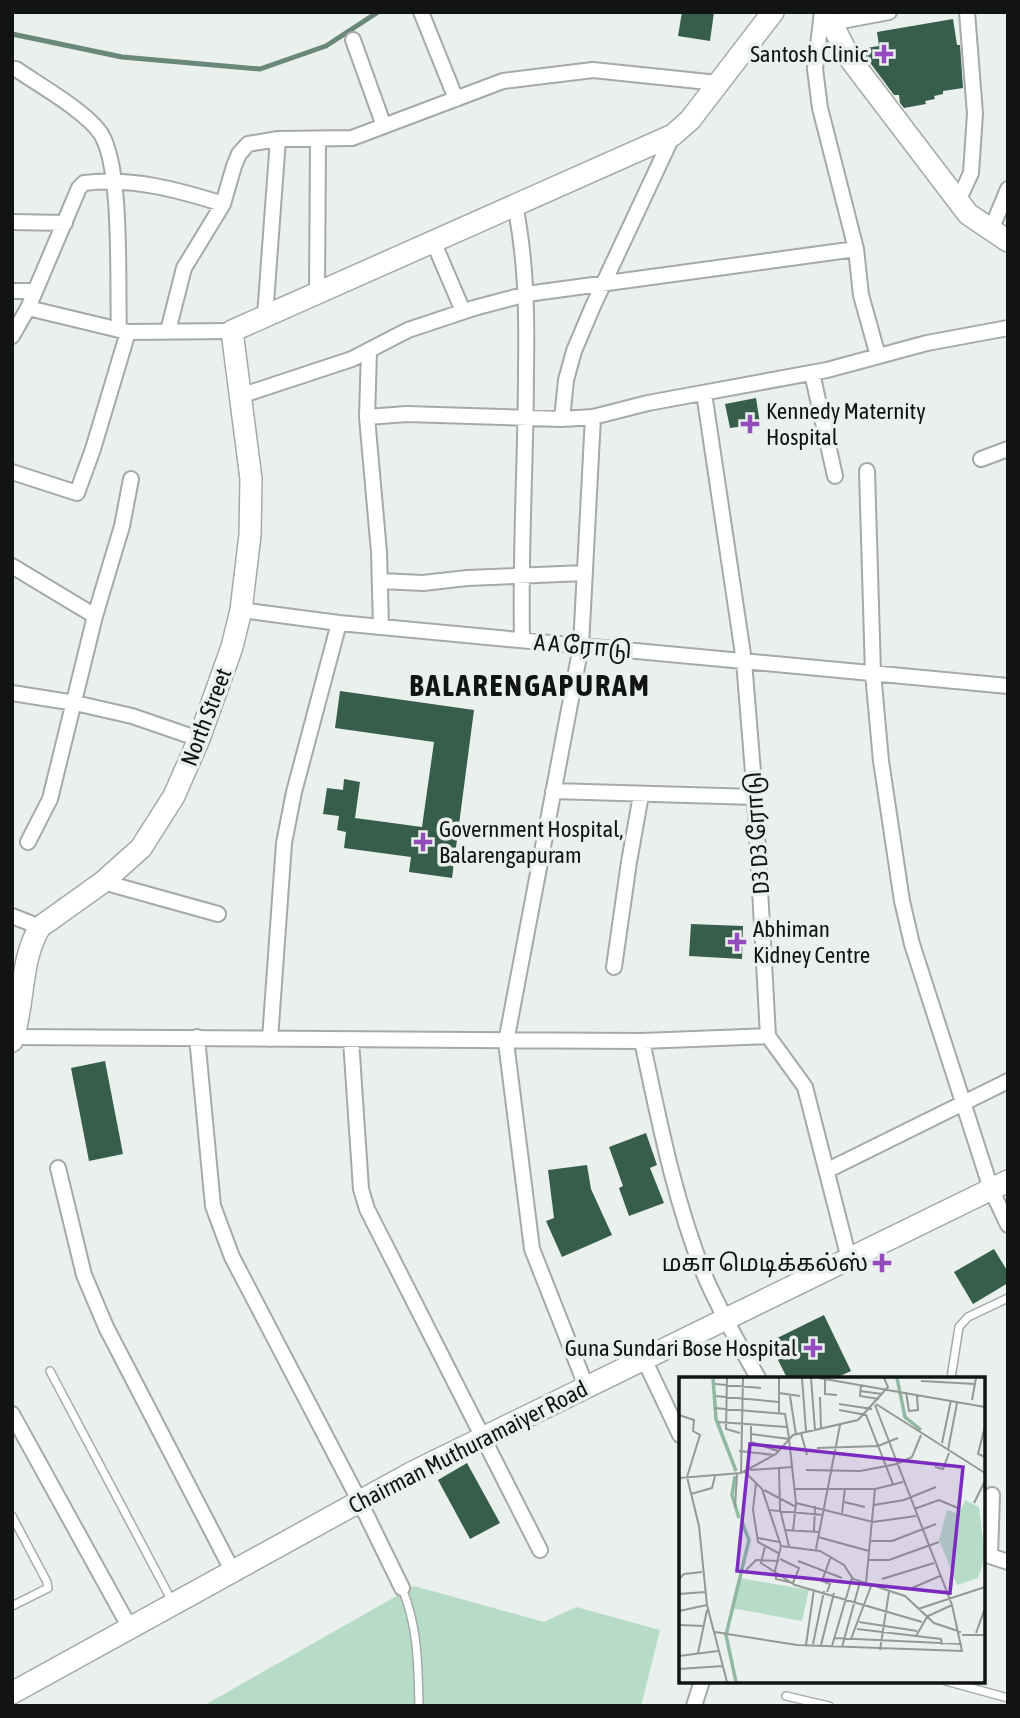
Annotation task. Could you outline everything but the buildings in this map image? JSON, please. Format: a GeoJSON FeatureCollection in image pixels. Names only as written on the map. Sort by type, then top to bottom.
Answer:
{"type":"FeatureCollection","features":[{"type":"Feature","properties":{"kind":"street"},"geometry":{"type":"LineString","coordinates":[[421,12],[456,99]]}},
{"type":"Feature","properties":{"kind":"street"},"geometry":{"type":"LineString","coordinates":[[21,311],[123,331],[232,331],[673,135],[690,120],[774,12]]}},
{"type":"Feature","properties":{"kind":"street"},"geometry":{"type":"LineString","coordinates":[[826,16],[889,12]]}},
{"type":"Feature","properties":{"kind":"street"},"geometry":{"type":"LineString","coordinates":[[958,201],[971,173],[975,114],[967,12]]}},
{"type":"Feature","properties":{"kind":"street"},"geometry":{"type":"LineString","coordinates":[[826,16],[850,59],[968,214],[999,236],[1008,188]]}},
{"type":"Feature","properties":{"kind":"street"},"geometry":{"type":"LineString","coordinates":[[826,16],[815,68],[820,108],[856,249],[861,295],[878,356]]}},
{"type":"Feature","properties":{"kind":"street"},"geometry":{"type":"LineString","coordinates":[[353,40],[384,126]]}},
{"type":"Feature","properties":{"kind":"street"},"geometry":{"type":"LineString","coordinates":[[12,472],[77,494],[93,449],[123,331],[115,181],[106,146],[93,124],[16,69]]}},
{"type":"Feature","properties":{"kind":"street"},"geometry":{"type":"LineString","coordinates":[[168,331],[184,268],[223,204],[239,154],[248,144],[278,139],[352,138],[503,81],[593,70],[718,83]]}},
{"type":"Feature","properties":{"kind":"street"},"geometry":{"type":"LineString","coordinates":[[562,419],[566,380],[574,351],[673,135]]}},
{"type":"Feature","properties":{"kind":"street"},"geometry":{"type":"LineString","coordinates":[[265,316],[278,139]]}},
{"type":"Feature","properties":{"kind":"street"},"geometry":{"type":"LineString","coordinates":[[317,293],[318,140]]}},
{"type":"Feature","properties":{"kind":"street"},"geometry":{"type":"LineString","coordinates":[[12,336],[79,187],[84,183],[115,181],[181,190],[223,204]]}},
{"type":"Feature","properties":{"kind":"street"},"geometry":{"type":"LineString","coordinates":[[515,205],[522,236],[527,294],[520,576],[522,640]]}},
{"type":"Feature","properties":{"kind":"street"},"geometry":{"type":"LineString","coordinates":[[12,222],[65,223]]}},
{"type":"Feature","properties":{"kind":"street"},"geometry":{"type":"LineString","coordinates":[[433,241],[463,311]]}},
{"type":"Feature","properties":{"kind":"street"},"geometry":{"type":"LineString","coordinates":[[240,396],[318,372],[369,351],[408,330],[463,311],[527,294],[856,249]]}},
{"type":"Feature","properties":{"kind":"street"},"geometry":{"type":"LineString","coordinates":[[12,291],[33,291]]}},
{"type":"Feature","properties":{"kind":"street"},"geometry":{"type":"LineString","coordinates":[[367,416],[407,414],[562,419],[593,417],[648,403],[812,373],[927,343],[1008,328]]}},
{"type":"Feature","properties":{"kind":"street","name":"North Street"},"geometry":{"type":"LineString","coordinates":[[40,927],[103,882],[141,848],[174,796],[199,739],[232,647],[241,610],[250,535],[251,480],[232,331]]}},
{"type":"Feature","properties":{"kind":"street"},"geometry":{"type":"LineString","coordinates":[[369,351],[367,416],[381,626]]}},
{"type":"Feature","properties":{"kind":"street"},"geometry":{"type":"LineString","coordinates":[[812,373],[835,476]]}},
{"type":"Feature","properties":{"kind":"street","name":"D3 D3 ரோடு"},"geometry":{"type":"LineString","coordinates":[[704,393],[744,661],[755,797],[768,1036]]}},
{"type":"Feature","properties":{"kind":"street"},"geometry":{"type":"LineString","coordinates":[[586,1387],[532,1248],[506,1042],[581,646],[593,417]]}},
{"type":"Feature","properties":{"kind":"street"},"geometry":{"type":"LineString","coordinates":[[981,459],[1008,449]]}},
{"type":"Feature","properties":{"kind":"street"},"geometry":{"type":"LineString","coordinates":[[867,471],[873,673],[881,761],[902,901],[912,944],[964,1103],[1000,1185],[1008,1225]]}},
{"type":"Feature","properties":{"kind":"street"},"geometry":{"type":"LineString","coordinates":[[28,842],[50,799],[95,616],[122,526],[131,479]]}},
{"type":"Feature","properties":{"kind":"street"},"geometry":{"type":"LineString","coordinates":[[12,566],[95,616]]}},
{"type":"Feature","properties":{"kind":"street"},"geometry":{"type":"LineString","coordinates":[[380,581],[423,583],[585,572]]}},
{"type":"Feature","properties":{"kind":"street","name":"A A ரோடு"},"geometry":{"type":"LineString","coordinates":[[241,610],[581,646],[1008,686]]}},
{"type":"Feature","properties":{"kind":"street"},"geometry":{"type":"LineString","coordinates":[[270,1039],[284,843],[294,792],[339,622]]}},
{"type":"Feature","properties":{"kind":"street"},"geometry":{"type":"LineString","coordinates":[[12,693],[132,716],[199,739]]}},
{"type":"Feature","properties":{"kind":"street"},"geometry":{"type":"LineString","coordinates":[[553,791],[755,797]]}},
{"type":"Feature","properties":{"kind":"street"},"geometry":{"type":"LineString","coordinates":[[614,967],[642,795]]}},
{"type":"Feature","properties":{"kind":"street"},"geometry":{"type":"LineString","coordinates":[[103,882],[218,914]]}},
{"type":"Feature","properties":{"kind":"street"},"geometry":{"type":"LineString","coordinates":[[12,916],[40,927],[34,937],[16,996],[13,1039],[197,1037],[506,1042],[642,1041],[768,1036],[805,1087],[849,1259]]}},
{"type":"Feature","properties":{"kind":"street"},"geometry":{"type":"LineString","coordinates":[[197,1037],[213,1206],[232,1257],[402,1588]]}},
{"type":"Feature","properties":{"kind":"street"},"geometry":{"type":"LineString","coordinates":[[351,1040],[361,1189],[367,1209],[540,1550]]}},
{"type":"Feature","properties":{"kind":"street"},"geometry":{"type":"LineString","coordinates":[[642,1041],[667,1158],[682,1213],[725,1320],[757,1377]]}},
{"type":"Feature","properties":{"kind":"street"},"geometry":{"type":"LineString","coordinates":[[828,1170],[1008,1081]]}},
{"type":"Feature","properties":{"kind":"street"},"geometry":{"type":"LineString","coordinates":[[58,1168],[84,1275],[102,1317],[232,1570]]}},
{"type":"Feature","properties":{"kind":"street","name":"Chairman Muthuramaiyer Road"},"geometry":{"type":"LineString","coordinates":[[12,1693],[413,1472],[1000,1185]]}},
{"type":"Feature","properties":{"kind":"street"},"geometry":{"type":"LineString","coordinates":[[644,1359],[679,1431]]}},
{"type":"Feature","properties":{"kind":"street"},"geometry":{"type":"LineString","coordinates":[[12,1414],[131,1628]]}},
{"type":"Feature","properties":{"kind":"street"},"geometry":{"type":"LineString","coordinates":[[992,1495],[990,1556],[1008,1562]]}},
{"type":"Feature","properties":{"kind":"street"},"geometry":{"type":"LineString","coordinates":[[694,1706],[701,1683]]}},
{"type":"Feature","properties":{"kind":"lane"},"geometry":{"type":"LineString","coordinates":[[951,1377],[959,1327],[968,1317],[1008,1298]]}},
{"type":"Feature","properties":{"kind":"lane"},"geometry":{"type":"LineString","coordinates":[[50,1371],[174,1603]]}},
{"type":"Feature","properties":{"kind":"lane"},"geometry":{"type":"LineString","coordinates":[[12,1516],[14,1525],[48,1588],[12,1606]]}},
{"type":"Feature","properties":{"kind":"lane"},"geometry":{"type":"LineString","coordinates":[[402,1588],[411,1610],[417,1641],[419,1706]]}},
{"type":"Feature","properties":{"kind":"lane"},"geometry":{"type":"LineString","coordinates":[[953,1683],[1008,1698]]}},
{"type":"Feature","properties":{"kind":"lane"},"geometry":{"type":"LineString","coordinates":[[786,1696],[829,1706]]}},
{"type":"Feature","properties":{"kind":"green space"},"geometry":{"type":"Polygon","coordinates":[[[414,1586],[544,1622],[576,1607],[660,1630],[641,1706],[203,1706],[414,1586]]]}},
{"type":"Feature","properties":{"kind":"waterway"},"geometry":{"type":"LineString","coordinates":[[12,34],[122,57],[260,69],[326,46],[378,12]]}},
{"type":"Feature","properties":{"kind":"place","name":"Santosh Clinic"},"geometry":{"type":"Point","coordinates":[884,54]}},
{"type":"Feature","properties":{"kind":"place","name":"Kennedy Maternity Hospital"},"geometry":{"type":"Point","coordinates":[750,424]}},
{"type":"Feature","properties":{"kind":"place","name":"Government Hospital, Balarengapuram"},"geometry":{"type":"Point","coordinates":[423,842]}},
{"type":"Feature","properties":{"kind":"place","name":"Abhiman Kidney Centre"},"geometry":{"type":"Point","coordinates":[737,942]}},
{"type":"Feature","properties":{"kind":"place","name":"மகா மெடிக்கல்ஸ்"},"geometry":{"type":"Point","coordinates":[882,1263]}},
{"type":"Feature","properties":{"kind":"place","name":"Guna Sundari Bose Hospital"},"geometry":{"type":"Point","coordinates":[813,1348]}},
{"type":"Feature","properties":{"kind":"district","name":"BALARENGAPURAM"},"geometry":{"type":"Point","coordinates":[530,685]}}]}
